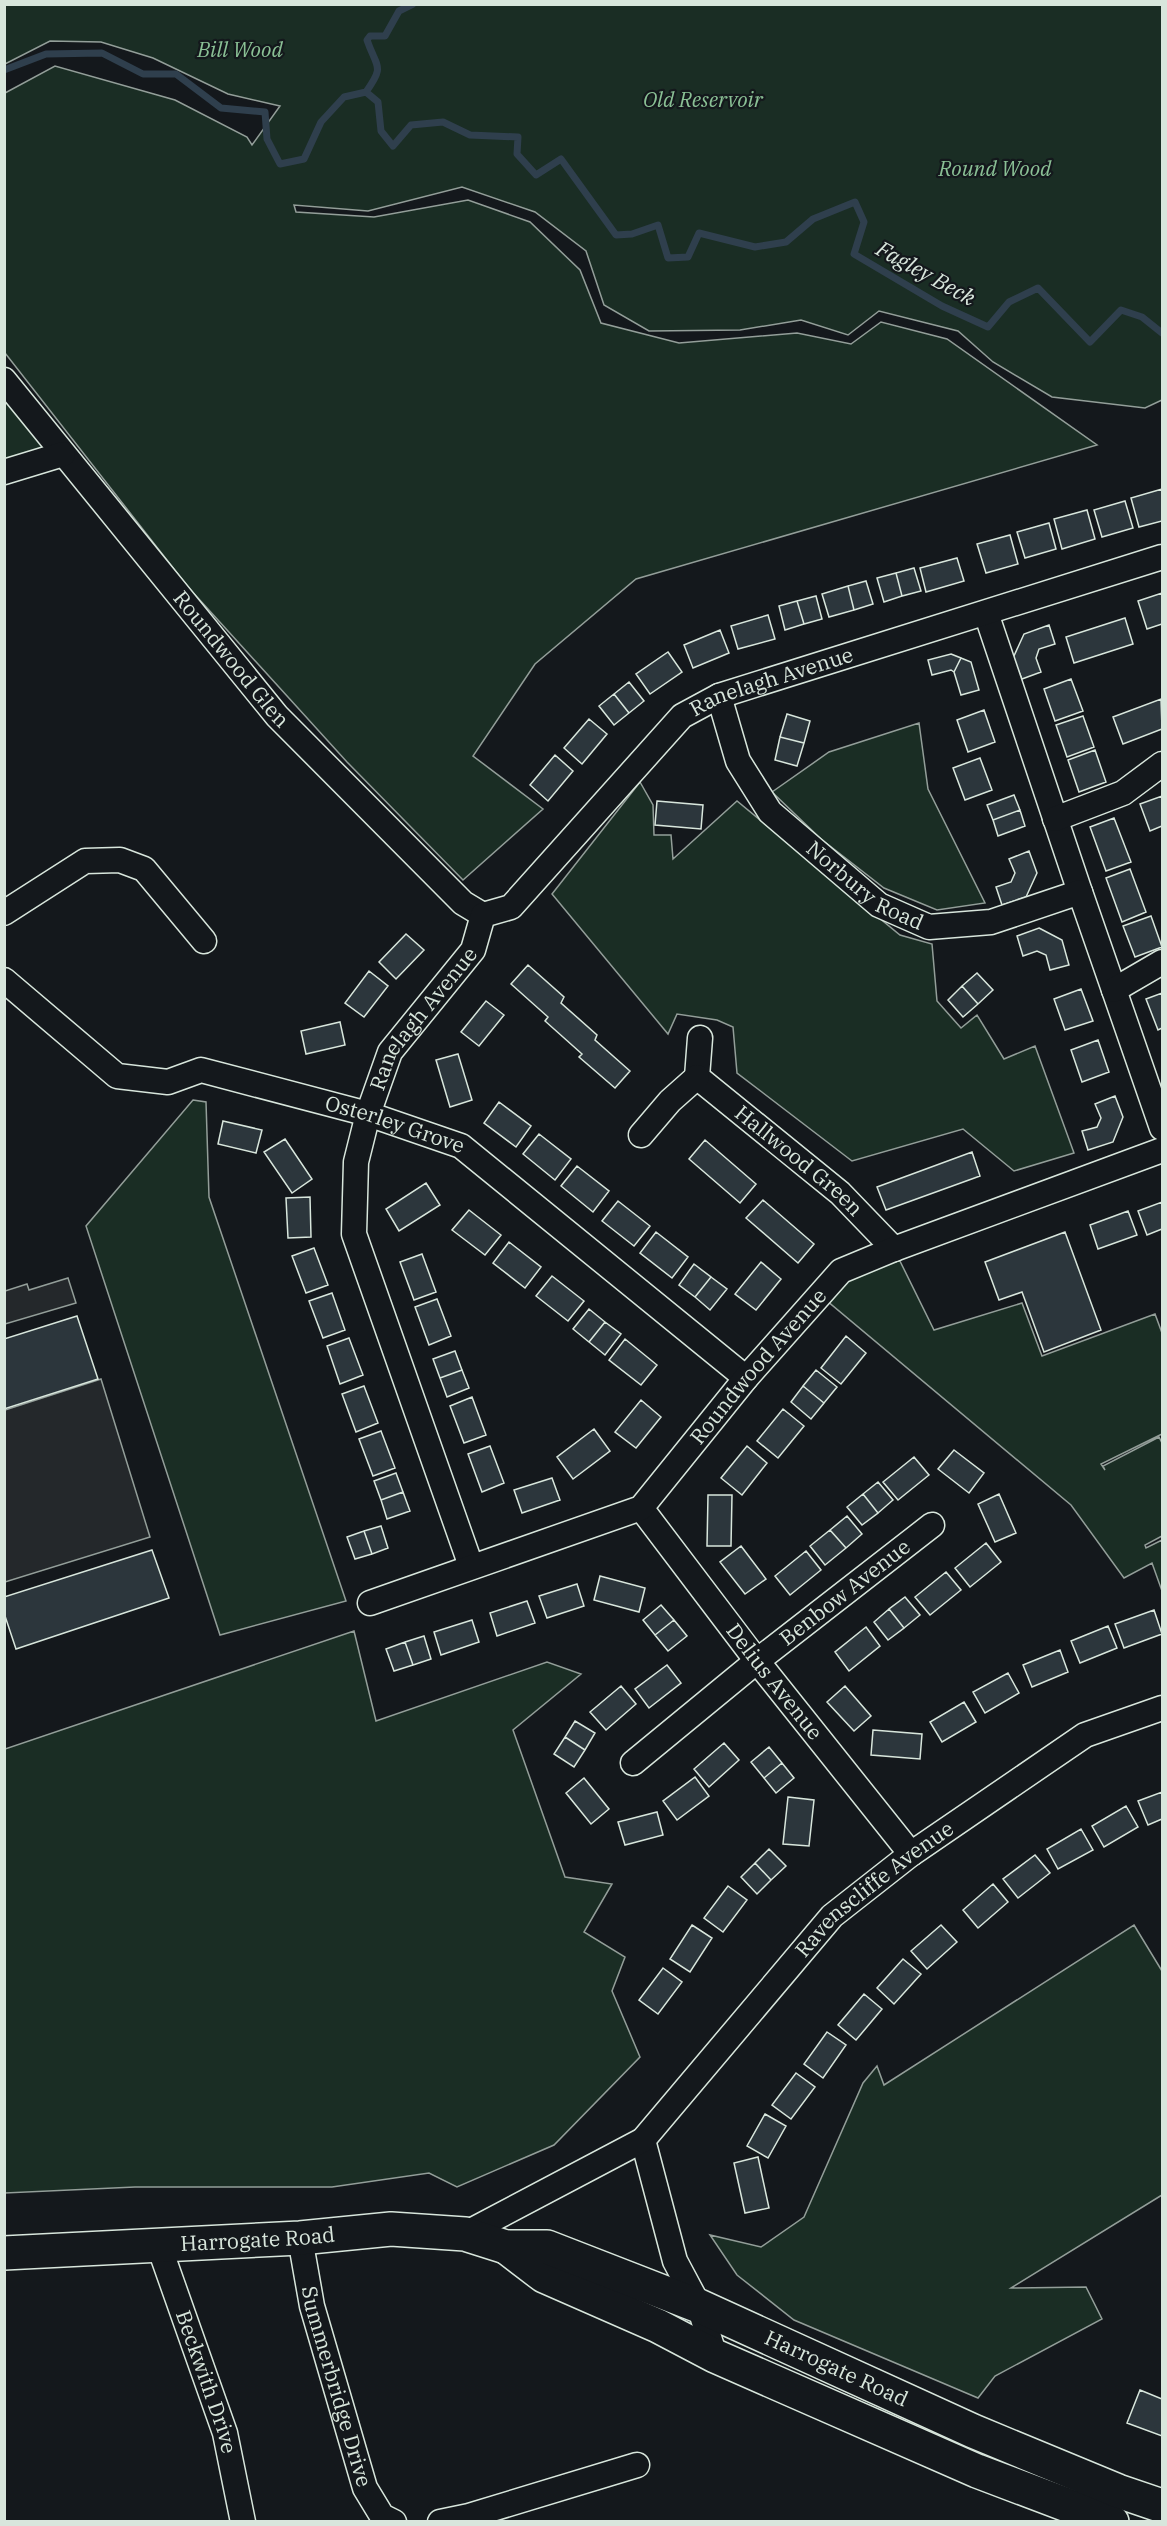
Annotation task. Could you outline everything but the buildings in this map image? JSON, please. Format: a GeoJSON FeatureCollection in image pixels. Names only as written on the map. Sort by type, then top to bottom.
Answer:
{"type":"FeatureCollection","features":[{"type":"Feature","properties":{"kind":"highway","name":"Harrogate Road"},"geometry":{"type":"LineString","coordinates":[[4,2253],[300,2238],[391,2229],[465,2234],[506,2247],[547,2247],[699,2306],[973,2431],[1118,2491],[1162,2506]]}},
{"type":"Feature","properties":{"kind":"highway","name":"Harrogate Road"},"geometry":{"type":"LineString","coordinates":[[506,2247],[544,2276],[658,2326],[715,2356],[977,2471],[1112,2522]]}},
{"type":"Feature","properties":{"kind":"street","name":"Roundwood Glen"},"geometry":{"type":"LineString","coordinates":[[4,380],[277,716],[463,903],[483,915]]}},
{"type":"Feature","properties":{"kind":"street"},"geometry":{"type":"LineString","coordinates":[[4,472],[63,454]]}},
{"type":"Feature","properties":{"kind":"street","name":"Ranelagh Avenue"},"geometry":{"type":"LineString","coordinates":[[471,1566],[354,1234],[356,1162],[368,1114],[390,1052],[473,950],[483,915],[511,908],[682,716],[719,696],[1162,557]]}},
{"type":"Feature","properties":{"kind":"street"},"geometry":{"type":"LineString","coordinates":[[986,613],[1162,1128]]}},
{"type":"Feature","properties":{"kind":"street","name":"Norbury Road"},"geometry":{"type":"LineString","coordinates":[[719,696],[738,761],[770,812],[879,905],[929,927],[991,922],[1080,892]]}},
{"type":"Feature","properties":{"kind":"street"},"geometry":{"type":"LineString","coordinates":[[1055,819],[1123,793],[1162,764]]}},
{"type":"Feature","properties":{"kind":"street"},"geometry":{"type":"LineString","coordinates":[[4,913],[85,861],[120,860],[144,869],[204,941]]}},
{"type":"Feature","properties":{"kind":"street"},"geometry":{"type":"LineString","coordinates":[[1114,990],[1162,962]]}},
{"type":"Feature","properties":{"kind":"street","name":"Osterley Grove"},"geometry":{"type":"LineString","coordinates":[[4,980],[117,1076],[168,1082],[201,1070],[368,1114],[461,1146],[746,1378]]}},
{"type":"Feature","properties":{"kind":"street"},"geometry":{"type":"LineString","coordinates":[[641,1135],[670,1101],[697,1077],[700,1038]]}},
{"type":"Feature","properties":{"kind":"street","name":"Hallwood Green"},"geometry":{"type":"LineString","coordinates":[[697,1077],[840,1193],[894,1249]]}},
{"type":"Feature","properties":{"kind":"street","name":"Roundwood Avenue"},"geometry":{"type":"LineString","coordinates":[[641,1508],[746,1378],[841,1271],[894,1249],[1162,1150]]}},
{"type":"Feature","properties":{"kind":"street"},"geometry":{"type":"LineString","coordinates":[[370,1603],[641,1508]]}},
{"type":"Feature","properties":{"kind":"street","name":"Delius Avenue"},"geometry":{"type":"LineString","coordinates":[[641,1508],[757,1661],[911,1854]]}},
{"type":"Feature","properties":{"kind":"street","name":"Benbow Avenue"},"geometry":{"type":"LineString","coordinates":[[633,1763],[757,1661],[932,1525]]}},
{"type":"Feature","properties":{"kind":"street","name":"Ravenscliffe Avenue"},"geometry":{"type":"LineString","coordinates":[[465,2234],[643,2140],[832,1916],[911,1854],[1085,1735],[1162,1708]]}},
{"type":"Feature","properties":{"kind":"street"},"geometry":{"type":"LineString","coordinates":[[643,2140],[675,2261],[699,2306],[715,2356]]}},
{"type":"Feature","properties":{"kind":"street","name":"Summerbridge Drive"},"geometry":{"type":"LineString","coordinates":[[300,2238],[312,2306],[365,2488],[382,2516],[394,2522]]}},
{"type":"Feature","properties":{"kind":"street","name":"Beckwith Drive"},"geometry":{"type":"LineString","coordinates":[[159,2246],[225,2433],[243,2522]]}},
{"type":"Feature","properties":{"kind":"street"},"geometry":{"type":"LineString","coordinates":[[440,2522],[469,2516],[637,2465]]}},
{"type":"Feature","properties":{"kind":"green space"},"geometry":{"type":"Polygon","coordinates":[[[5,4],[1162,5],[1162,400],[1145,408],[1052,397],[993,362],[958,331],[879,311],[848,335],[801,320],[740,330],[649,331],[604,305],[586,251],[535,212],[462,187],[368,211],[294,205],[296,212],[374,217],[468,200],[530,222],[580,270],[601,323],[679,343],[797,333],[851,344],[881,322],[947,339],[1097,445],[636,579],[535,664],[473,756],[543,809],[463,880],[347,762],[188,587],[5,353],[5,93],[55,66],[175,100],[247,137],[252,145],[280,106],[228,94],[153,58],[101,42],[50,41],[5,64],[5,4]]]}},
{"type":"Feature","properties":{"kind":"green space"},"geometry":{"type":"Polygon","coordinates":[[[4,380],[63,454],[5,472],[4,380]]]}},
{"type":"Feature","properties":{"kind":"green space"},"geometry":{"type":"Polygon","coordinates":[[[919,723],[928,789],[985,903],[937,910],[884,888],[821,839],[772,792],[829,752],[919,723]]]}},
{"type":"Feature","properties":{"kind":"green space"},"geometry":{"type":"Polygon","coordinates":[[[640,782],[653,805],[654,835],[671,835],[673,859],[737,801],[900,935],[932,944],[937,1001],[961,1028],[977,1015],[1004,1059],[1035,1046],[1074,1153],[1014,1171],[963,1129],[852,1161],[737,1073],[733,1027],[717,1020],[677,1014],[668,1034],[552,894],[640,782]]]}},
{"type":"Feature","properties":{"kind":"green space"},"geometry":{"type":"Polygon","coordinates":[[[193,1100],[206,1102],[209,1197],[346,1601],[220,1635],[86,1226],[193,1100]]]}},
{"type":"Feature","properties":{"kind":"green space"},"geometry":{"type":"Polygon","coordinates":[[[894,1249],[934,1330],[1022,1303],[1042,1356],[1155,1314],[1162,1333],[1162,1434],[1101,1464],[1105,1470],[1103,1466],[1159,1437],[1162,1443],[1162,1536],[1145,1545],[1146,1548],[1162,1540],[1162,1591],[1152,1563],[1124,1578],[1071,1505],[820,1295],[894,1249]]]}},
{"type":"Feature","properties":{"kind":"green space"},"geometry":{"type":"Polygon","coordinates":[[[354,1631],[376,1721],[547,1662],[581,1674],[513,1730],[565,1877],[612,1884],[584,1932],[625,1957],[612,1991],[640,2057],[554,2145],[457,2187],[429,2173],[332,2187],[135,2187],[5,2193],[5,1749],[354,1631]]]}},
{"type":"Feature","properties":{"kind":"green space"},"geometry":{"type":"Polygon","coordinates":[[[1134,1925],[1162,1971],[1162,2195],[1011,2288],[1086,2287],[1102,2319],[995,2376],[978,2398],[794,2320],[737,2275],[710,2235],[761,2247],[804,2217],[863,2083],[877,2066],[884,2085],[1134,1925]]]}},
{"type":"Feature","properties":{"kind":"shaded area"},"geometry":{"type":"Polygon","coordinates":[[[68,1278],[76,1303],[5,1324],[5,1291],[27,1284],[29,1290],[68,1278]]]}},
{"type":"Feature","properties":{"kind":"shaded area"},"geometry":{"type":"Polygon","coordinates":[[[101,1379],[150,1537],[5,1582],[5,1410],[101,1379]]]}},
{"type":"Feature","properties":{"kind":"waterway"},"geometry":{"type":"LineString","coordinates":[[366,92],[376,77],[377,71],[376,62],[367,40],[370,36],[385,36],[399,11],[413,4]]}},
{"type":"Feature","properties":{"kind":"waterway","name":"Fagley Beck"},"geometry":{"type":"LineString","coordinates":[[4,70],[46,54],[102,53],[143,74],[176,74],[221,108],[265,112],[267,139],[280,164],[304,159],[321,122],[344,97],[366,92],[378,102],[381,131],[393,146],[411,125],[443,122],[470,135],[518,137],[517,154],[536,175],[561,159],[616,235],[632,234],[658,225],[668,258],[688,257],[699,233],[755,247],[786,242],[813,219],[855,202],[864,222],[854,254],[942,306],[988,327],[1009,302],[1038,288],[1090,342],[1121,310],[1142,317],[1162,333]]}},
{"type":"Feature","properties":{"kind":"park label","name":"Bill Wood"},"geometry":{"type":"Point","coordinates":[240,50]}},
{"type":"Feature","properties":{"kind":"park label","name":"Old Reservoir"},"geometry":{"type":"Point","coordinates":[703,100]}},
{"type":"Feature","properties":{"kind":"park label","name":"Round Wood"},"geometry":{"type":"Point","coordinates":[995,169]}}]}
